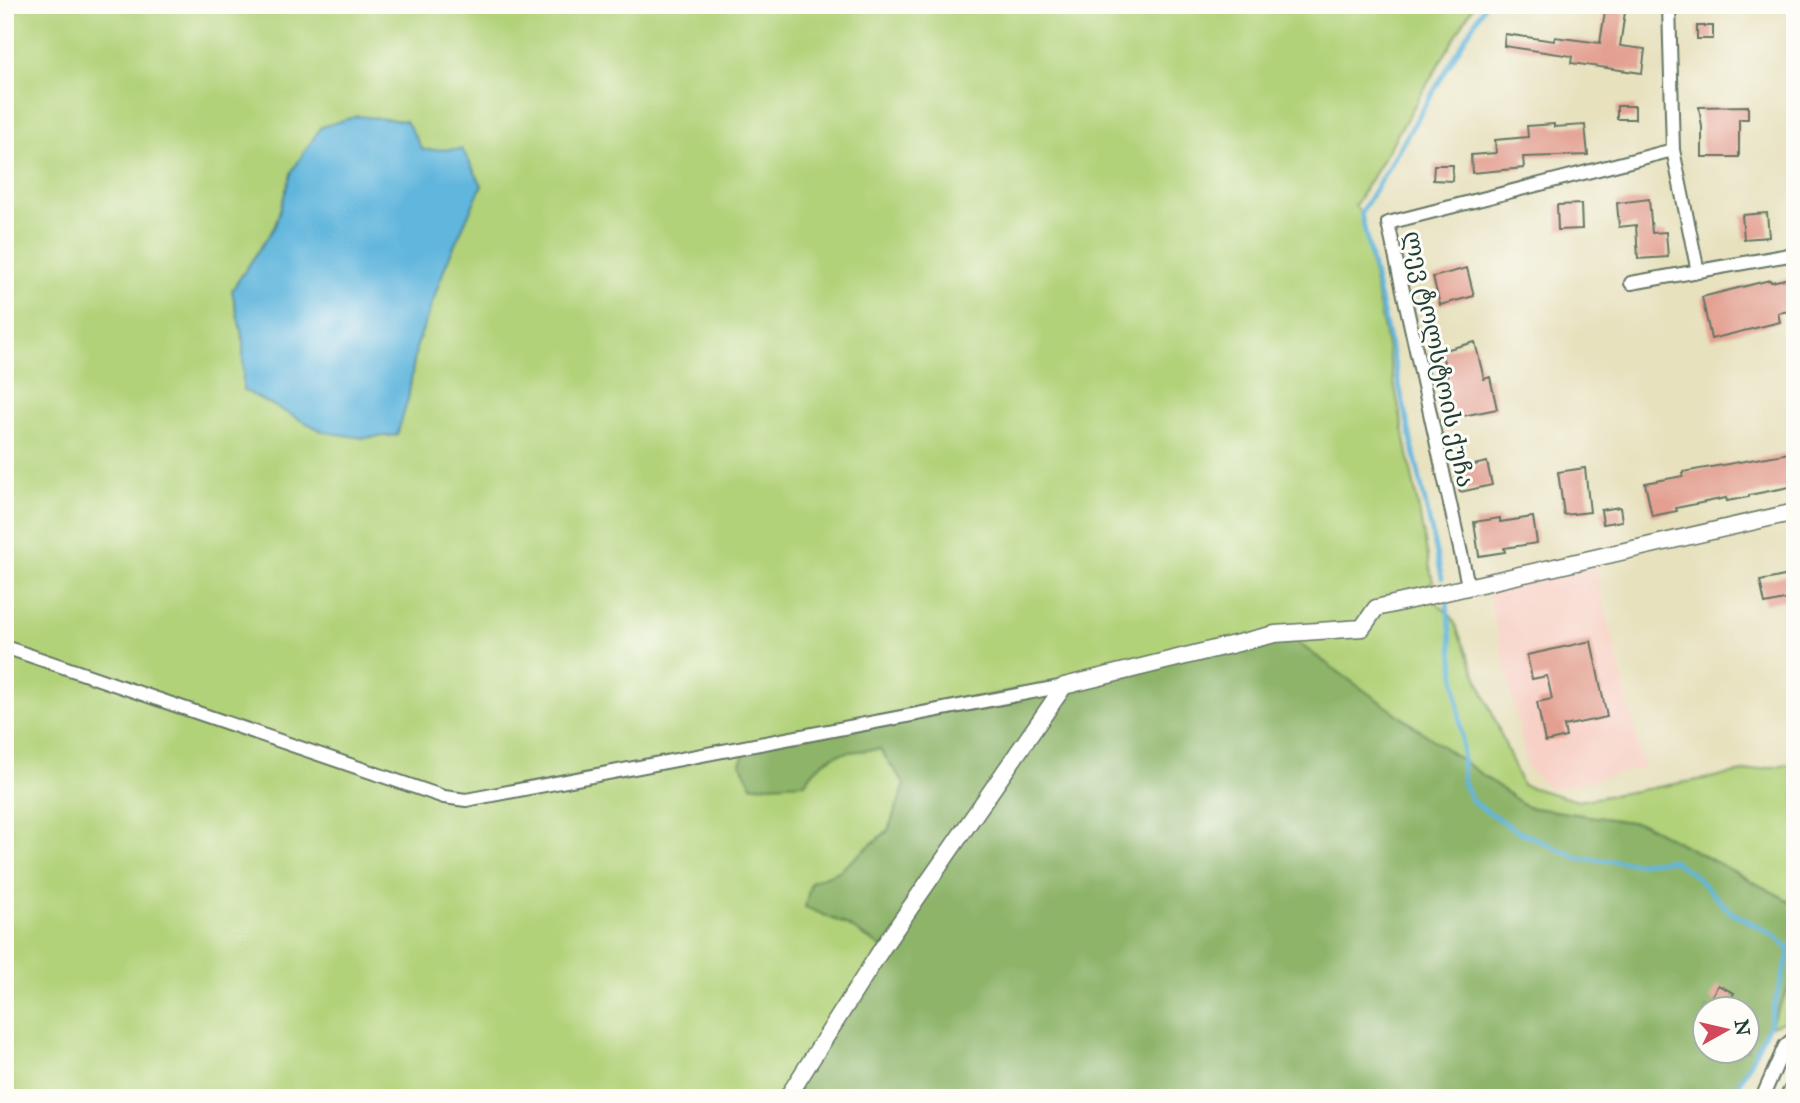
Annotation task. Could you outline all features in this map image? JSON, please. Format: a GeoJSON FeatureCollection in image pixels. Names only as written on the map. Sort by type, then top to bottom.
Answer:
{"type":"FeatureCollection","features":[{"type":"Feature","properties":{"kind":"street"},"geometry":{"type":"LineString","coordinates":[[1669,5],[1673,150],[1698,272]]}},
{"type":"Feature","properties":{"kind":"street","name":"ლევ ტოლსტოის ქუჩა"},"geometry":{"type":"LineString","coordinates":[[1468,585],[1388,223],[1673,150]]}},
{"type":"Feature","properties":{"kind":"street"},"geometry":{"type":"LineString","coordinates":[[1631,283],[1795,254]]}},
{"type":"Feature","properties":{"kind":"street"},"geometry":{"type":"LineString","coordinates":[[5,647],[444,797],[466,800],[1064,686],[1275,634],[1362,628],[1376,608],[1795,512]]}},
{"type":"Feature","properties":{"kind":"street"},"geometry":{"type":"LineString","coordinates":[[787,1098],[883,947],[1064,686]]}},
{"type":"Feature","properties":{"kind":"street"},"geometry":{"type":"LineString","coordinates":[[1762,1098],[1785,1046],[1795,1037]]}},
{"type":"Feature","properties":{"kind":"shaded area"},"geometry":{"type":"Polygon","coordinates":[[[1595,567],[1644,768],[1551,789],[1528,769],[1488,591],[1595,567]]]}},
{"type":"Feature","properties":{"kind":"green space"},"geometry":{"type":"Polygon","coordinates":[[[5,5],[1474,5],[1355,206],[1361,213],[1433,583],[1376,608],[1433,599],[1452,617],[1522,785],[1578,801],[1795,763],[1795,904],[1644,824],[1527,807],[1284,633],[1064,686],[747,747],[815,768],[838,753],[880,749],[905,785],[888,830],[839,871],[811,882],[806,907],[845,924],[883,947],[787,1098],[5,1098],[5,5]],[[292,171],[275,226],[232,291],[243,340],[243,390],[408,399],[416,348],[446,264],[482,185],[292,171]]]}},
{"type":"Feature","properties":{"kind":"green space"},"geometry":{"type":"Polygon","coordinates":[[[1284,633],[1527,807],[1644,824],[1795,904],[1795,976],[1762,1040],[1762,995],[1692,995],[1692,1064],[1750,1064],[1732,1098],[787,1098],[883,948],[845,924],[805,907],[811,882],[839,871],[888,831],[905,785],[880,749],[837,755],[821,764],[805,783],[752,786],[740,763],[747,747],[1284,633]]]}},
{"type":"Feature","properties":{"kind":"green space"},"geometry":{"type":"Polygon","coordinates":[[[1795,976],[1795,1018],[1768,1027],[1795,976]]]}},
{"type":"Feature","properties":{"kind":"water"},"geometry":{"type":"Polygon","coordinates":[[[357,116],[406,121],[423,150],[462,149],[482,185],[446,264],[416,348],[408,399],[397,435],[364,438],[324,432],[243,390],[243,340],[232,290],[275,226],[292,171],[321,127],[357,116]]]}},
{"type":"Feature","properties":{"kind":"building"},"geometry":{"type":"Polygon","coordinates":[[[1606,5],[1626,5],[1620,46],[1645,49],[1642,73],[1571,63],[1572,56],[1504,46],[1505,34],[1554,41],[1555,37],[1600,43],[1606,5]]]}},
{"type":"Feature","properties":{"kind":"building"},"geometry":{"type":"Polygon","coordinates":[[[1697,26],[1713,26],[1713,39],[1697,39],[1697,26]]]}},
{"type":"Feature","properties":{"kind":"building"},"geometry":{"type":"Polygon","coordinates":[[[1617,106],[1635,106],[1635,119],[1617,119],[1617,106]]]}},
{"type":"Feature","properties":{"kind":"building"},"geometry":{"type":"Polygon","coordinates":[[[1748,106],[1748,119],[1739,119],[1739,157],[1702,157],[1699,107],[1748,106]]]}},
{"type":"Feature","properties":{"kind":"building"},"geometry":{"type":"Polygon","coordinates":[[[1554,124],[1554,127],[1585,125],[1588,155],[1523,157],[1524,168],[1472,173],[1471,155],[1496,153],[1495,140],[1528,137],[1527,126],[1554,124]]]}},
{"type":"Feature","properties":{"kind":"building"},"geometry":{"type":"Polygon","coordinates":[[[1434,165],[1453,165],[1452,181],[1433,180],[1434,165]]]}},
{"type":"Feature","properties":{"kind":"building"},"geometry":{"type":"Polygon","coordinates":[[[1649,199],[1652,233],[1666,232],[1668,257],[1638,259],[1636,225],[1619,227],[1617,203],[1649,199]]]}},
{"type":"Feature","properties":{"kind":"building"},"geometry":{"type":"Polygon","coordinates":[[[1581,204],[1582,229],[1558,230],[1557,205],[1581,204]]]}},
{"type":"Feature","properties":{"kind":"building"},"geometry":{"type":"Polygon","coordinates":[[[1767,213],[1769,237],[1744,239],[1742,215],[1767,213]]]}},
{"type":"Feature","properties":{"kind":"building"},"geometry":{"type":"Polygon","coordinates":[[[1467,268],[1474,296],[1440,305],[1433,277],[1467,268]]]}},
{"type":"Feature","properties":{"kind":"building"},"geometry":{"type":"Polygon","coordinates":[[[1795,277],[1795,310],[1778,313],[1780,322],[1711,339],[1702,297],[1770,280],[1771,282],[1795,277]]]}},
{"type":"Feature","properties":{"kind":"building"},"geometry":{"type":"Polygon","coordinates":[[[1475,342],[1484,379],[1490,377],[1497,409],[1448,419],[1442,387],[1450,386],[1441,351],[1475,342]]]}},
{"type":"Feature","properties":{"kind":"building"},"geometry":{"type":"Polygon","coordinates":[[[1795,452],[1795,486],[1749,497],[1727,501],[1726,498],[1676,508],[1677,511],[1652,516],[1645,483],[1683,476],[1683,472],[1795,452]]]}},
{"type":"Feature","properties":{"kind":"building"},"geometry":{"type":"Polygon","coordinates":[[[1487,462],[1492,485],[1460,492],[1456,469],[1487,462]]]}},
{"type":"Feature","properties":{"kind":"building"},"geometry":{"type":"Polygon","coordinates":[[[1585,468],[1590,512],[1564,515],[1558,472],[1585,468]]]}},
{"type":"Feature","properties":{"kind":"building"},"geometry":{"type":"Polygon","coordinates":[[[1620,507],[1622,521],[1603,524],[1601,510],[1620,507]]]}},
{"type":"Feature","properties":{"kind":"building"},"geometry":{"type":"Polygon","coordinates":[[[1533,517],[1537,543],[1504,548],[1505,552],[1479,556],[1474,522],[1500,518],[1500,522],[1533,517]]]}},
{"type":"Feature","properties":{"kind":"building"},"geometry":{"type":"Polygon","coordinates":[[[1789,575],[1794,598],[1765,604],[1760,581],[1789,575]]]}},
{"type":"Feature","properties":{"kind":"building"},"geometry":{"type":"Polygon","coordinates":[[[1591,641],[1607,717],[1564,726],[1566,737],[1545,742],[1537,702],[1552,699],[1547,676],[1532,679],[1527,655],[1591,641]]]}},
{"type":"Feature","properties":{"kind":"building"},"geometry":{"type":"Polygon","coordinates":[[[1718,985],[1734,993],[1733,995],[1712,995],[1718,985]]]}},
{"type":"Feature","properties":{"kind":"building"},"geometry":{"type":"Polygon","coordinates":[[[1795,1070],[1795,1098],[1777,1098],[1795,1070]]]}},
{"type":"Feature","properties":{"kind":"waterway"},"geometry":{"type":"LineString","coordinates":[[1442,578],[1361,213],[1485,5]]}},
{"type":"Feature","properties":{"kind":"waterway"},"geometry":{"type":"LineString","coordinates":[[1447,603],[1462,740],[1463,783],[1473,802],[1514,829],[1578,858],[1638,863],[1672,860],[1693,874],[1731,912],[1774,935],[1790,950],[1768,1027],[1732,1098]]}}]}
